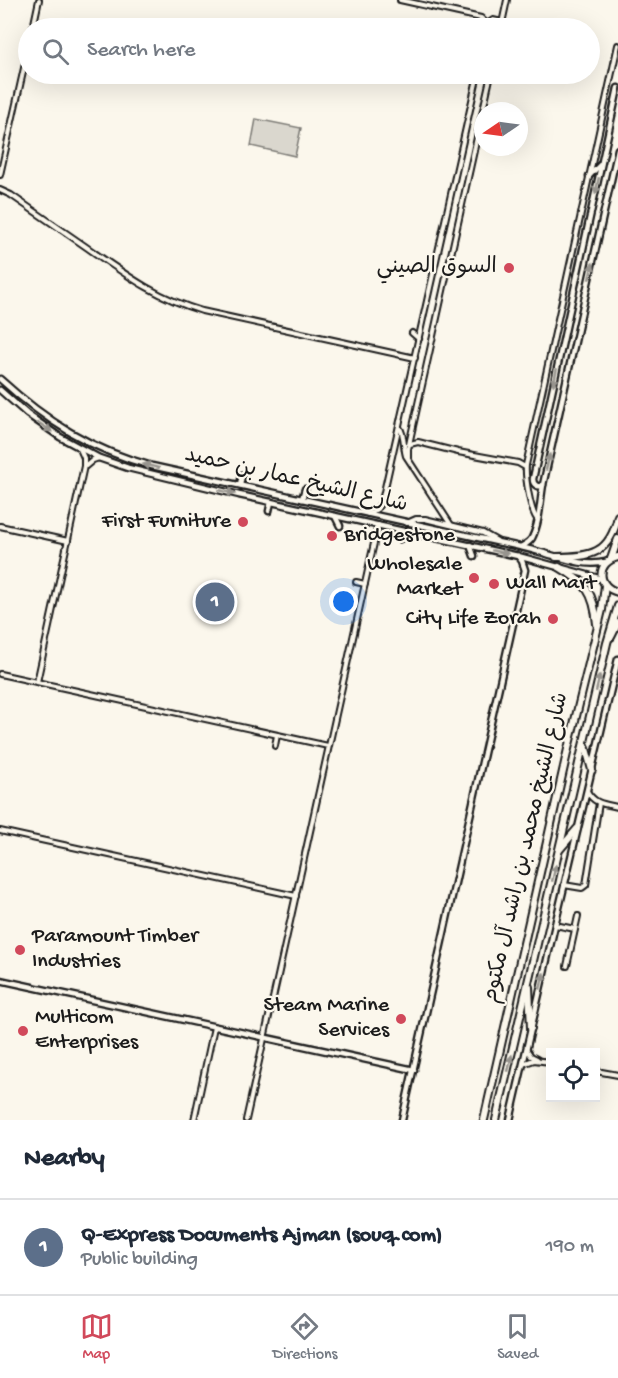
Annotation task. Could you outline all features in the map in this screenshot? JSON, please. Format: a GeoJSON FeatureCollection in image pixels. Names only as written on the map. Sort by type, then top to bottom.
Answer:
{"type":"FeatureCollection","features":[{"type":"Feature","properties":{"kind":"highway"},"geometry":{"type":"LineString","coordinates":[[556,557],[589,555],[601,548],[612,537],[618,516]]}},
{"type":"Feature","properties":{"kind":"highway"},"geometry":{"type":"LineString","coordinates":[[612,559],[618,539]]}},
{"type":"Feature","properties":{"kind":"highway","name":"شارع الشيخ محمد بن راشد آل مكتوم"},"geometry":{"type":"LineString","coordinates":[[484,1120],[597,631],[603,603],[602,570],[612,559]]}},
{"type":"Feature","properties":{"kind":"highway"},"geometry":{"type":"LineString","coordinates":[[559,567],[579,580],[588,590],[594,603],[597,631]]}},
{"type":"Feature","properties":{"kind":"highway"},"geometry":{"type":"LineString","coordinates":[[603,582],[611,590],[618,592]]}},
{"type":"Feature","properties":{"kind":"highway","name":"شارع الشيخ محمد بن راشد آل مكتوم"},"geometry":{"type":"LineString","coordinates":[[496,1120],[607,643],[618,606]]}},
{"type":"Feature","properties":{"kind":"highway"},"geometry":{"type":"LineString","coordinates":[[607,643],[618,623]]}},
{"type":"Feature","properties":{"kind":"highway"},"geometry":{"type":"LineString","coordinates":[[584,742],[592,770]]}},
{"type":"Feature","properties":{"kind":"highway"},"geometry":{"type":"LineString","coordinates":[[560,849],[577,829]]}},
{"type":"Feature","properties":{"kind":"highway"},"geometry":{"type":"LineString","coordinates":[[528,983],[531,1028]]}},
{"type":"Feature","properties":{"kind":"street"},"geometry":{"type":"LineString","coordinates":[[35,18],[39,0]]}},
{"type":"Feature","properties":{"kind":"street"},"geometry":{"type":"LineString","coordinates":[[400,0],[481,18]]}},
{"type":"Feature","properties":{"kind":"street"},"geometry":{"type":"LineString","coordinates":[[503,18],[507,0]]}},
{"type":"Feature","properties":{"kind":"street"},"geometry":{"type":"LineString","coordinates":[[537,519],[533,511],[525,468],[618,45]]}},
{"type":"Feature","properties":{"kind":"street"},"geometry":{"type":"LineString","coordinates":[[0,175],[20,84]]}},
{"type":"Feature","properties":{"kind":"street"},"geometry":{"type":"LineString","coordinates":[[387,518],[382,508],[382,501],[476,84]]}},
{"type":"Feature","properties":{"kind":"street"},"geometry":{"type":"LineString","coordinates":[[408,458],[489,84]]}},
{"type":"Feature","properties":{"kind":"street"},"geometry":{"type":"LineString","coordinates":[[543,485],[536,485],[533,479],[618,88]]}},
{"type":"Feature","properties":{"kind":"street"},"geometry":{"type":"LineString","coordinates":[[519,547],[527,544],[532,537],[537,519],[618,149]]}},
{"type":"Feature","properties":{"kind":"street"},"geometry":{"type":"LineString","coordinates":[[589,176],[602,163]]}},
{"type":"Feature","properties":{"kind":"street"},"geometry":{"type":"LineString","coordinates":[[610,188],[618,190]]}},
{"type":"Feature","properties":{"kind":"street"},"geometry":{"type":"LineString","coordinates":[[0,190],[8,193],[131,278],[172,301],[209,313],[415,358]]}},
{"type":"Feature","properties":{"kind":"street"},"geometry":{"type":"LineString","coordinates":[[588,226],[601,228]]}},
{"type":"Feature","properties":{"kind":"street"},"geometry":{"type":"LineString","coordinates":[[412,333],[419,339]]}},
{"type":"Feature","properties":{"kind":"street","name":"شارع الشيخ عمار بن حميد"},"geometry":{"type":"LineString","coordinates":[[0,379],[46,418],[74,435],[105,451],[152,466],[538,551],[583,564],[595,564],[612,559]]}},
{"type":"Feature","properties":{"kind":"street","name":"شارع الشيخ عمار بن حميد"},"geometry":{"type":"LineString","coordinates":[[0,390],[35,420],[80,448],[99,458],[148,474],[518,556],[603,582]]}},
{"type":"Feature","properties":{"kind":"street"},"geometry":{"type":"LineString","coordinates":[[399,428],[402,431],[404,450],[408,458],[450,525]]}},
{"type":"Feature","properties":{"kind":"street"},"geometry":{"type":"LineString","coordinates":[[389,436],[397,438]]}},
{"type":"Feature","properties":{"kind":"street"},"geometry":{"type":"LineString","coordinates":[[409,446],[418,442],[509,461],[525,468]]}},
{"type":"Feature","properties":{"kind":"street"},"geometry":{"type":"LineString","coordinates":[[37,682],[84,469],[84,458],[80,448]]}},
{"type":"Feature","properties":{"kind":"street"},"geometry":{"type":"LineString","coordinates":[[84,469],[90,461],[99,458]]}},
{"type":"Feature","properties":{"kind":"street"},"geometry":{"type":"LineString","coordinates":[[240,485],[243,475]]}},
{"type":"Feature","properties":{"kind":"street"},"geometry":{"type":"LineString","coordinates":[[302,499],[305,489]]}},
{"type":"Feature","properties":{"kind":"street"},"geometry":{"type":"LineString","coordinates":[[368,514],[377,509],[382,501]]}},
{"type":"Feature","properties":{"kind":"street"},"geometry":{"type":"LineString","coordinates":[[269,511],[271,502]]}},
{"type":"Feature","properties":{"kind":"street"},"geometry":{"type":"LineString","coordinates":[[335,516],[340,526]]}},
{"type":"Feature","properties":{"kind":"street"},"geometry":{"type":"LineString","coordinates":[[407,523],[422,519],[483,533],[497,542]]}},
{"type":"Feature","properties":{"kind":"street"},"geometry":{"type":"LineString","coordinates":[[246,1120],[378,525]]}},
{"type":"Feature","properties":{"kind":"street"},"geometry":{"type":"LineString","coordinates":[[0,526],[68,541]]}},
{"type":"Feature","properties":{"kind":"street"},"geometry":{"type":"LineString","coordinates":[[400,539],[409,532]]}},
{"type":"Feature","properties":{"kind":"street"},"geometry":{"type":"LineString","coordinates":[[532,537],[538,551]]}},
{"type":"Feature","properties":{"kind":"street"},"geometry":{"type":"LineString","coordinates":[[470,545],[474,555]]}},
{"type":"Feature","properties":{"kind":"street"},"geometry":{"type":"LineString","coordinates":[[402,1120],[525,570],[518,556]]}},
{"type":"Feature","properties":{"kind":"street"},"geometry":{"type":"LineString","coordinates":[[525,570],[538,561]]}},
{"type":"Feature","properties":{"kind":"street"},"geometry":{"type":"LineString","coordinates":[[356,582],[365,584]]}},
{"type":"Feature","properties":{"kind":"street"},"geometry":{"type":"LineString","coordinates":[[510,1120],[618,662]]}},
{"type":"Feature","properties":{"kind":"street"},"geometry":{"type":"LineString","coordinates":[[0,674],[328,746]]}},
{"type":"Feature","properties":{"kind":"street"},"geometry":{"type":"LineString","coordinates":[[274,746],[277,735]]}},
{"type":"Feature","properties":{"kind":"street"},"geometry":{"type":"LineString","coordinates":[[564,885],[583,888],[586,885],[594,803],[587,791]]}},
{"type":"Feature","properties":{"kind":"street"},"geometry":{"type":"LineString","coordinates":[[583,809],[594,803],[618,807]]}},
{"type":"Feature","properties":{"kind":"street"},"geometry":{"type":"LineString","coordinates":[[0,831],[296,896]]}},
{"type":"Feature","properties":{"kind":"street"},"geometry":{"type":"LineString","coordinates":[[567,966],[578,915]]}},
{"type":"Feature","properties":{"kind":"street"},"geometry":{"type":"LineString","coordinates":[[555,925],[575,929]]}},
{"type":"Feature","properties":{"kind":"street"},"geometry":{"type":"LineString","coordinates":[[0,980],[414,1070]]}},
{"type":"Feature","properties":{"kind":"street"},"geometry":{"type":"LineString","coordinates":[[194,1120],[214,1027]]}},
{"type":"Feature","properties":{"kind":"street"},"geometry":{"type":"LineString","coordinates":[[527,1050],[538,1060]]}},
{"type":"Feature","properties":{"kind":"street"},"geometry":{"type":"LineString","coordinates":[[523,1064],[530,1060],[546,1061]]}},
{"type":"Feature","properties":{"kind":"street"},"geometry":{"type":"LineString","coordinates":[[600,1072],[618,1075]]}},
{"type":"Feature","properties":{"kind":"shaded area"},"geometry":{"type":"Polygon","coordinates":[[[256,119],[301,128],[295,156],[251,146],[256,119]]]}},
{"type":"Feature","properties":{"kind":"place","name":"السوق الصيني"},"geometry":{"type":"Point","coordinates":[509,268]}},
{"type":"Feature","properties":{"kind":"place","name":"First Furniture"},"geometry":{"type":"Point","coordinates":[243,522]}},
{"type":"Feature","properties":{"kind":"place","name":"Bridgestone"},"geometry":{"type":"Point","coordinates":[332,536]}},
{"type":"Feature","properties":{"kind":"place","name":"Wholesale Market"},"geometry":{"type":"Point","coordinates":[474,578]}},
{"type":"Feature","properties":{"kind":"place","name":"Wall Mart"},"geometry":{"type":"Point","coordinates":[494,584]}},
{"type":"Feature","properties":{"kind":"place","name":"Q-Express Documents Ajman (souq.com)"},"geometry":{"type":"Point","coordinates":[215,602]}},
{"type":"Feature","properties":{"kind":"place","name":"City Life Zorah"},"geometry":{"type":"Point","coordinates":[553,619]}},
{"type":"Feature","properties":{"kind":"place","name":"Paramount Timber Industries"},"geometry":{"type":"Point","coordinates":[20,950]}},
{"type":"Feature","properties":{"kind":"place","name":"Steam Marine Services"},"geometry":{"type":"Point","coordinates":[401,1019]}},
{"type":"Feature","properties":{"kind":"place","name":"Multicom Enterprises"},"geometry":{"type":"Point","coordinates":[23,1031]}}]}
